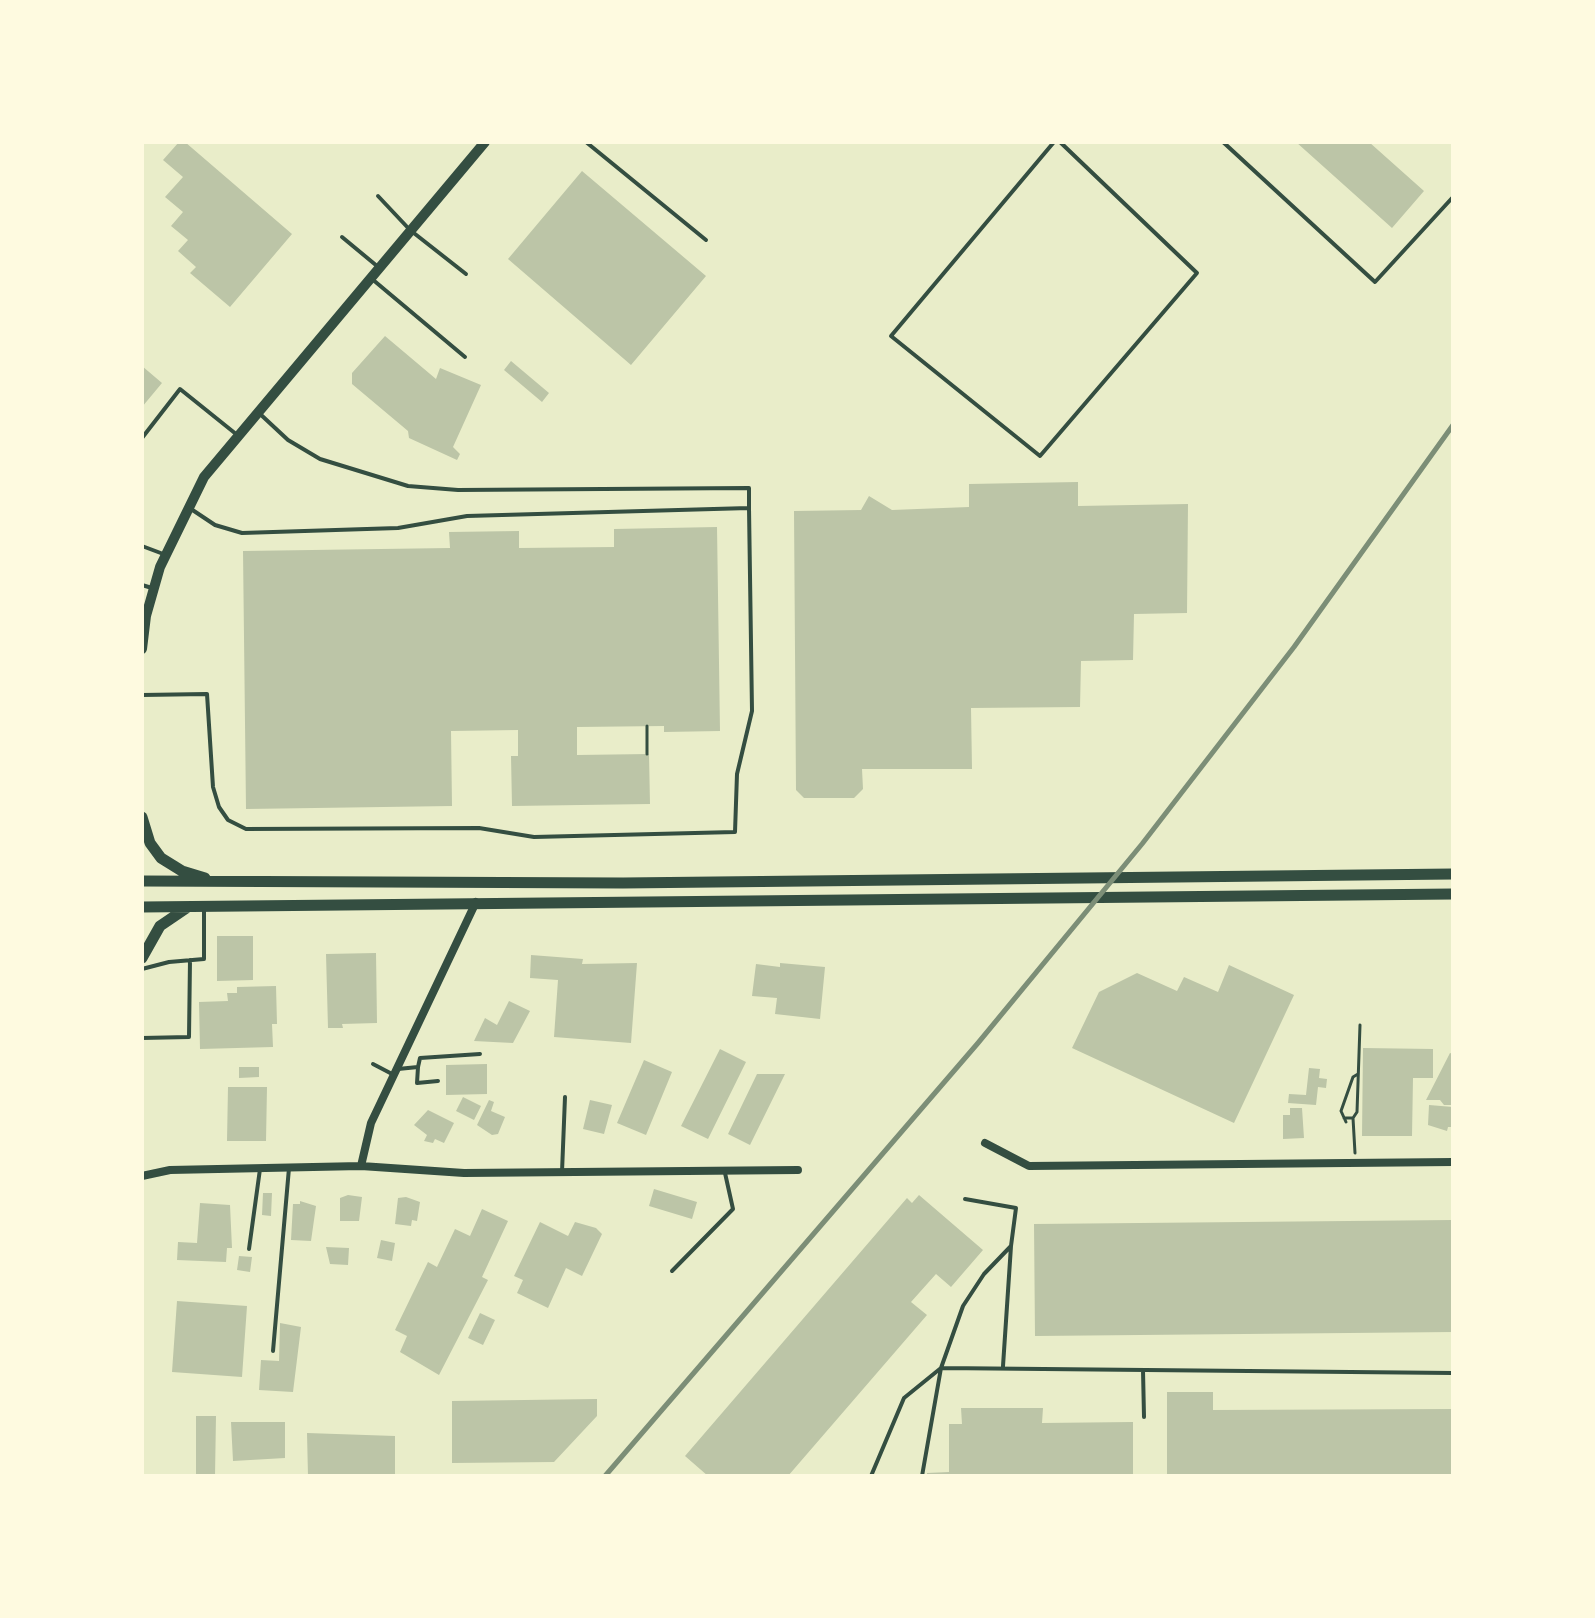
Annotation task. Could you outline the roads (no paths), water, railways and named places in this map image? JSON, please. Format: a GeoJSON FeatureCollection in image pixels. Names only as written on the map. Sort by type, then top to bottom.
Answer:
{"type":"FeatureCollection","features":[{"type":"Feature","properties":{"kind":"main road"},"geometry":{"type":"LineString","coordinates":[[142,817],[150,843],[161,858],[182,871],[217,881]]}},
{"type":"Feature","properties":{"kind":"main road"},"geometry":{"type":"LineString","coordinates":[[142,881],[623,883],[1453,874]]}},
{"type":"Feature","properties":{"kind":"main road"},"geometry":{"type":"LineString","coordinates":[[142,907],[198,904],[1453,894]]}},
{"type":"Feature","properties":{"kind":"main road"},"geometry":{"type":"LineString","coordinates":[[142,958],[160,926],[198,904]]}},
{"type":"Feature","properties":{"kind":"street"},"geometry":{"type":"LineString","coordinates":[[142,649],[154,588],[204,477],[485,142]]}},
{"type":"Feature","properties":{"kind":"street"},"geometry":{"type":"LineString","coordinates":[[361,1166],[371,1123],[476,902]]}},
{"type":"Feature","properties":{"kind":"street"},"geometry":{"type":"LineString","coordinates":[[985,1143],[1029,1166],[1453,1162]]}},
{"type":"Feature","properties":{"kind":"street"},"geometry":{"type":"LineString","coordinates":[[142,1176],[170,1170],[361,1166],[464,1173],[798,1170]]}},
{"type":"Feature","properties":{"kind":"lane"},"geometry":{"type":"LineString","coordinates":[[586,142],[706,240]]}},
{"type":"Feature","properties":{"kind":"lane"},"geometry":{"type":"LineString","coordinates":[[1054,142],[891,336],[1040,456],[1197,273],[1060,142]]}},
{"type":"Feature","properties":{"kind":"lane"},"geometry":{"type":"LineString","coordinates":[[1223,142],[1375,282],[1453,197]]}},
{"type":"Feature","properties":{"kind":"lane"},"geometry":{"type":"LineString","coordinates":[[378,196],[410,230],[466,274]]}},
{"type":"Feature","properties":{"kind":"lane"},"geometry":{"type":"LineString","coordinates":[[342,237],[379,267]]}},
{"type":"Feature","properties":{"kind":"lane"},"geometry":{"type":"LineString","coordinates":[[370,277],[465,357]]}},
{"type":"Feature","properties":{"kind":"lane"},"geometry":{"type":"LineString","coordinates":[[142,438],[180,389],[238,435]]}},
{"type":"Feature","properties":{"kind":"lane"},"geometry":{"type":"LineString","coordinates":[[142,695],[207,694],[213,787],[219,807],[228,820],[246,829],[479,828],[534,837],[735,832],[737,774],[752,711],[749,488],[458,490],[408,486],[320,459],[288,440],[257,411]]}},
{"type":"Feature","properties":{"kind":"lane"},"geometry":{"type":"LineString","coordinates":[[189,508],[215,525],[242,533],[398,528],[467,516],[749,508]]}},
{"type":"Feature","properties":{"kind":"lane"},"geometry":{"type":"LineString","coordinates":[[142,546],[167,555]]}},
{"type":"Feature","properties":{"kind":"lane"},"geometry":{"type":"LineString","coordinates":[[142,585],[154,588]]}},
{"type":"Feature","properties":{"kind":"lane"},"geometry":{"type":"LineString","coordinates":[[142,969],[204,959],[198,904]]}},
{"type":"Feature","properties":{"kind":"lane"},"geometry":{"type":"LineString","coordinates":[[142,1038],[189,1037],[190,960]]}},
{"type":"Feature","properties":{"kind":"lane"},"geometry":{"type":"LineString","coordinates":[[438,1081],[417,1083],[420,1058],[480,1054]]}},
{"type":"Feature","properties":{"kind":"lane"},"geometry":{"type":"LineString","coordinates":[[373,1064],[395,1072],[418,1067]]}},
{"type":"Feature","properties":{"kind":"lane"},"geometry":{"type":"LineString","coordinates":[[562,1172],[565,1097]]}},
{"type":"Feature","properties":{"kind":"lane"},"geometry":{"type":"LineString","coordinates":[[273,1351],[289,1168]]}},
{"type":"Feature","properties":{"kind":"lane"},"geometry":{"type":"LineString","coordinates":[[249,1249],[260,1169]]}},
{"type":"Feature","properties":{"kind":"lane"},"geometry":{"type":"LineString","coordinates":[[672,1271],[733,1209],[724,1171]]}},
{"type":"Feature","properties":{"kind":"lane"},"geometry":{"type":"LineString","coordinates":[[965,1199],[1016,1208],[1003,1367]]}},
{"type":"Feature","properties":{"kind":"lane"},"geometry":{"type":"LineString","coordinates":[[922,1476],[941,1368],[963,1306],[984,1274],[1011,1246]]}},
{"type":"Feature","properties":{"kind":"lane"},"geometry":{"type":"LineString","coordinates":[[871,1476],[904,1398],[941,1368],[1453,1373]]}},
{"type":"Feature","properties":{"kind":"lane"},"geometry":{"type":"LineString","coordinates":[[1143,1370],[1144,1417]]}},
{"type":"Feature","properties":{"kind":"railway"},"geometry":{"type":"LineString","coordinates":[[605,1476],[978,1043],[1142,844],[1294,647],[1453,425]]}}]}
